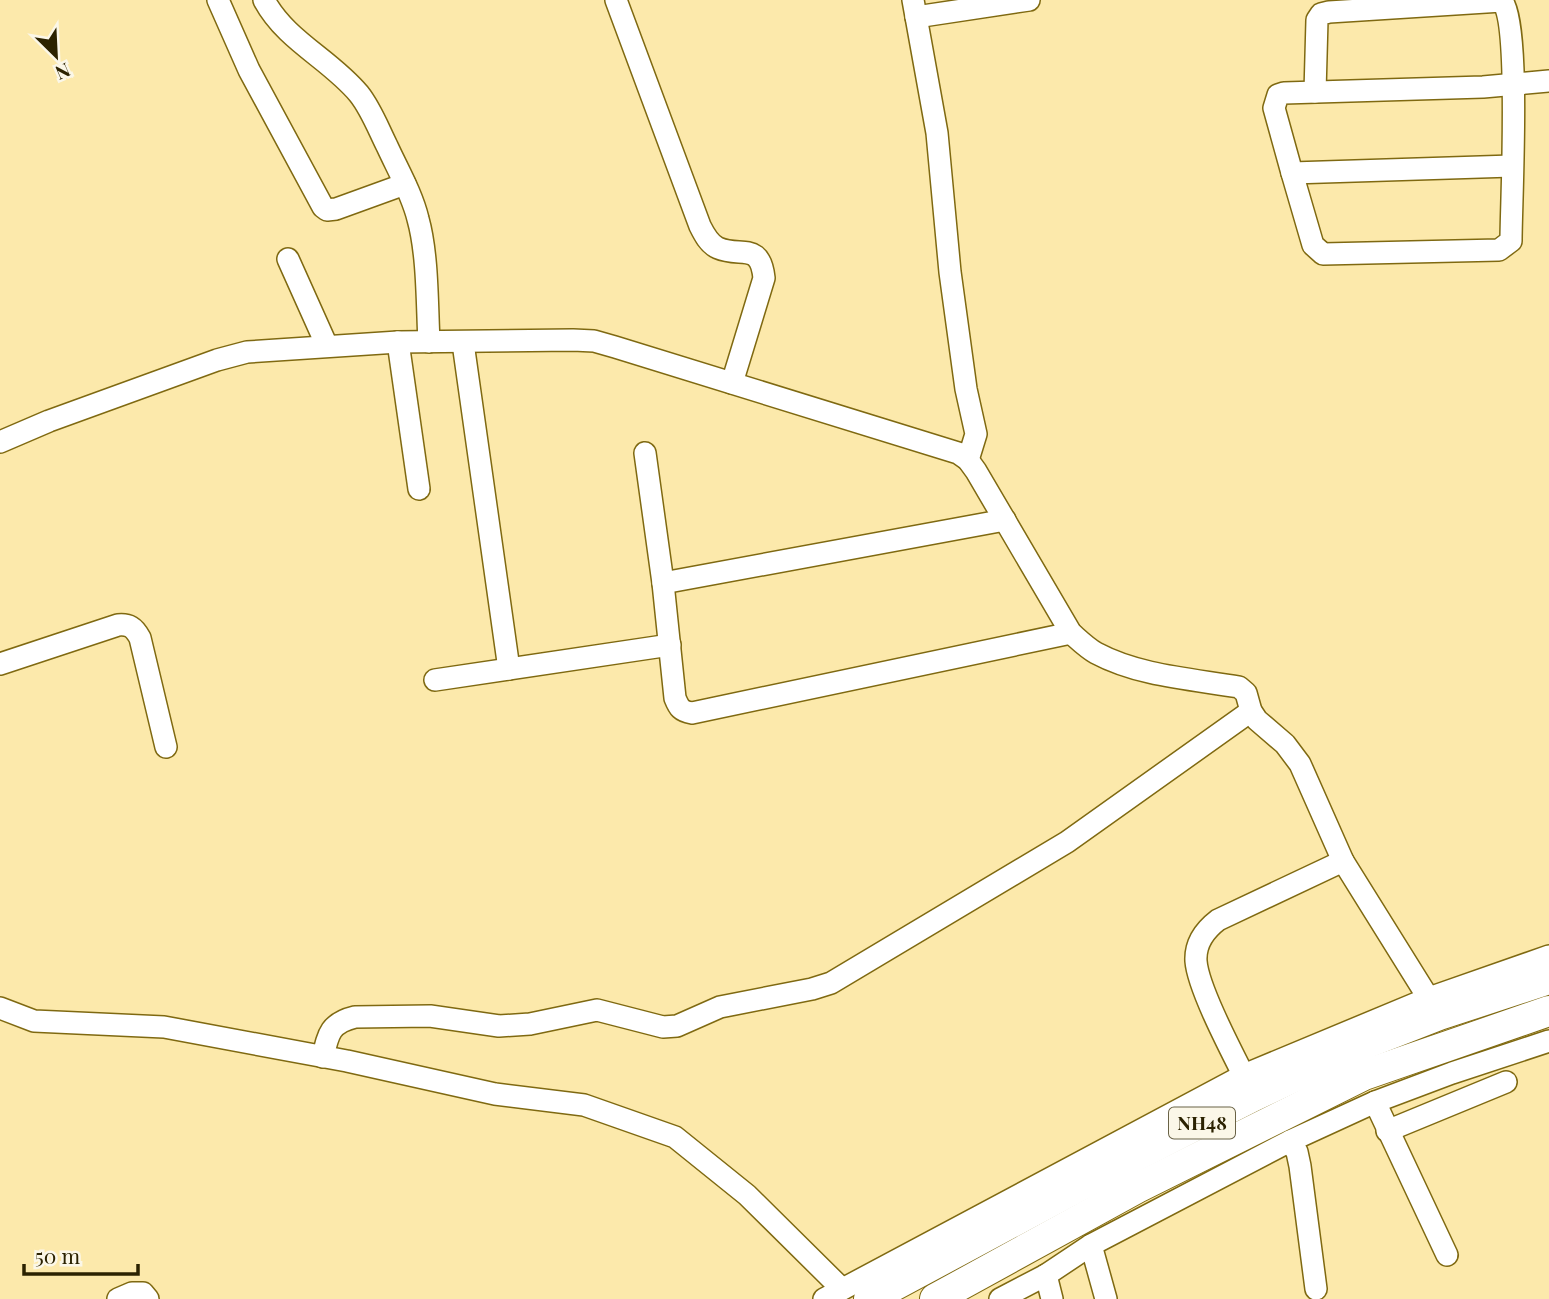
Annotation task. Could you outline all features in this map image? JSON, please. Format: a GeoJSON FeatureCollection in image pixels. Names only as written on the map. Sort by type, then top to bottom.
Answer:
{"type":"FeatureCollection","features":[{"type":"Feature","properties":{"kind":"highway","name":"NH48"},"geometry":{"type":"LineString","coordinates":[[845,1296],[1128,1160],[1249,1086],[1362,1045],[1434,1006],[1549,979]]}},
{"type":"Feature","properties":{"kind":"highway","name":"NH48"},"geometry":{"type":"LineString","coordinates":[[935,1299],[1136,1188],[1364,1075],[1549,1012]]}},
{"type":"Feature","properties":{"kind":"street"},"geometry":{"type":"LineString","coordinates":[[218,0],[249,70],[323,207],[327,210],[336,208],[405,184]]}},
{"type":"Feature","properties":{"kind":"street"},"geometry":{"type":"LineString","coordinates":[[264,0],[286,30],[360,94],[370,111],[405,184],[419,221],[429,342]]}},
{"type":"Feature","properties":{"kind":"street"},"geometry":{"type":"LineString","coordinates":[[616,0],[707,240],[718,248],[750,252],[758,257],[763,267],[764,278],[732,383]]}},
{"type":"Feature","properties":{"kind":"street"},"geometry":{"type":"LineString","coordinates":[[968,460],[976,434],[966,389],[950,272],[937,133],[914,8],[1029,0]]}},
{"type":"Feature","properties":{"kind":"street"},"geometry":{"type":"LineString","coordinates":[[1315,92],[1317,20],[1321,15],[1329,12],[1503,1],[1509,13],[1514,84],[1511,241],[1499,250],[1323,254],[1313,245],[1274,108],[1275,101],[1278,95],[1284,93],[1315,92],[1514,84],[1549,81]]}},
{"type":"Feature","properties":{"kind":"street"},"geometry":{"type":"LineString","coordinates":[[1292,173],[1512,166]]}},
{"type":"Feature","properties":{"kind":"street"},"geometry":{"type":"LineString","coordinates":[[288,259],[327,346]]}},
{"type":"Feature","properties":{"kind":"street"},"geometry":{"type":"LineString","coordinates":[[0,442],[217,360],[247,352],[398,342],[594,341],[958,453],[968,460],[1070,633],[1094,652],[1120,663],[1147,671],[1239,687],[1246,693],[1251,711],[1257,720],[1285,744],[1300,764],[1343,861],[1434,1006],[1549,957]]}},
{"type":"Feature","properties":{"kind":"street"},"geometry":{"type":"LineString","coordinates":[[398,342],[419,489]]}},
{"type":"Feature","properties":{"kind":"street"},"geometry":{"type":"LineString","coordinates":[[463,343],[509,669]]}},
{"type":"Feature","properties":{"kind":"street"},"geometry":{"type":"LineString","coordinates":[[645,453],[679,708],[692,713],[1070,633]]}},
{"type":"Feature","properties":{"kind":"street"},"geometry":{"type":"LineString","coordinates":[[663,583],[1005,520]]}},
{"type":"Feature","properties":{"kind":"street"},"geometry":{"type":"LineString","coordinates":[[0,664],[128,624],[140,638],[166,747]]}},
{"type":"Feature","properties":{"kind":"street"},"geometry":{"type":"LineString","coordinates":[[435,680],[670,646]]}},
{"type":"Feature","properties":{"kind":"street"},"geometry":{"type":"LineString","coordinates":[[323,1057],[329,1033],[344,1019],[355,1017],[430,1016],[499,1026],[530,1024],[597,1010],[663,1027],[677,1026],[720,1007],[831,983],[1067,842],[1251,711]]}},
{"type":"Feature","properties":{"kind":"street"},"geometry":{"type":"LineString","coordinates":[[1249,1086],[1205,992],[1196,960],[1199,943],[1208,928],[1218,920],[1343,861]]}},
{"type":"Feature","properties":{"kind":"street"},"geometry":{"type":"LineString","coordinates":[[0,1008],[34,1021],[164,1027],[323,1057],[495,1094],[584,1105],[675,1137],[747,1195],[845,1296]]}},
{"type":"Feature","properties":{"kind":"street"},"geometry":{"type":"LineString","coordinates":[[1000,1299],[1046,1275],[1083,1251],[1290,1141],[1376,1102],[1549,1041]]}},
{"type":"Feature","properties":{"kind":"street"},"geometry":{"type":"LineString","coordinates":[[1387,1131],[1506,1082]]}},
{"type":"Feature","properties":{"kind":"street"},"geometry":{"type":"LineString","coordinates":[[1376,1102],[1387,1131],[1447,1255]]}},
{"type":"Feature","properties":{"kind":"street"},"geometry":{"type":"LineString","coordinates":[[1290,1141],[1297,1152],[1300,1166],[1316,1289]]}},
{"type":"Feature","properties":{"kind":"street"},"geometry":{"type":"LineString","coordinates":[[1083,1251],[1093,1299]]}},
{"type":"Feature","properties":{"kind":"street"},"geometry":{"type":"LineString","coordinates":[[1083,1251],[1106,1299]]}},
{"type":"Feature","properties":{"kind":"street"},"geometry":{"type":"LineString","coordinates":[[1046,1275],[1052,1299]]}},
{"type":"Feature","properties":{"kind":"street"},"geometry":{"type":"LineString","coordinates":[[118,1299],[132,1293],[143,1293],[148,1299]]}}]}
